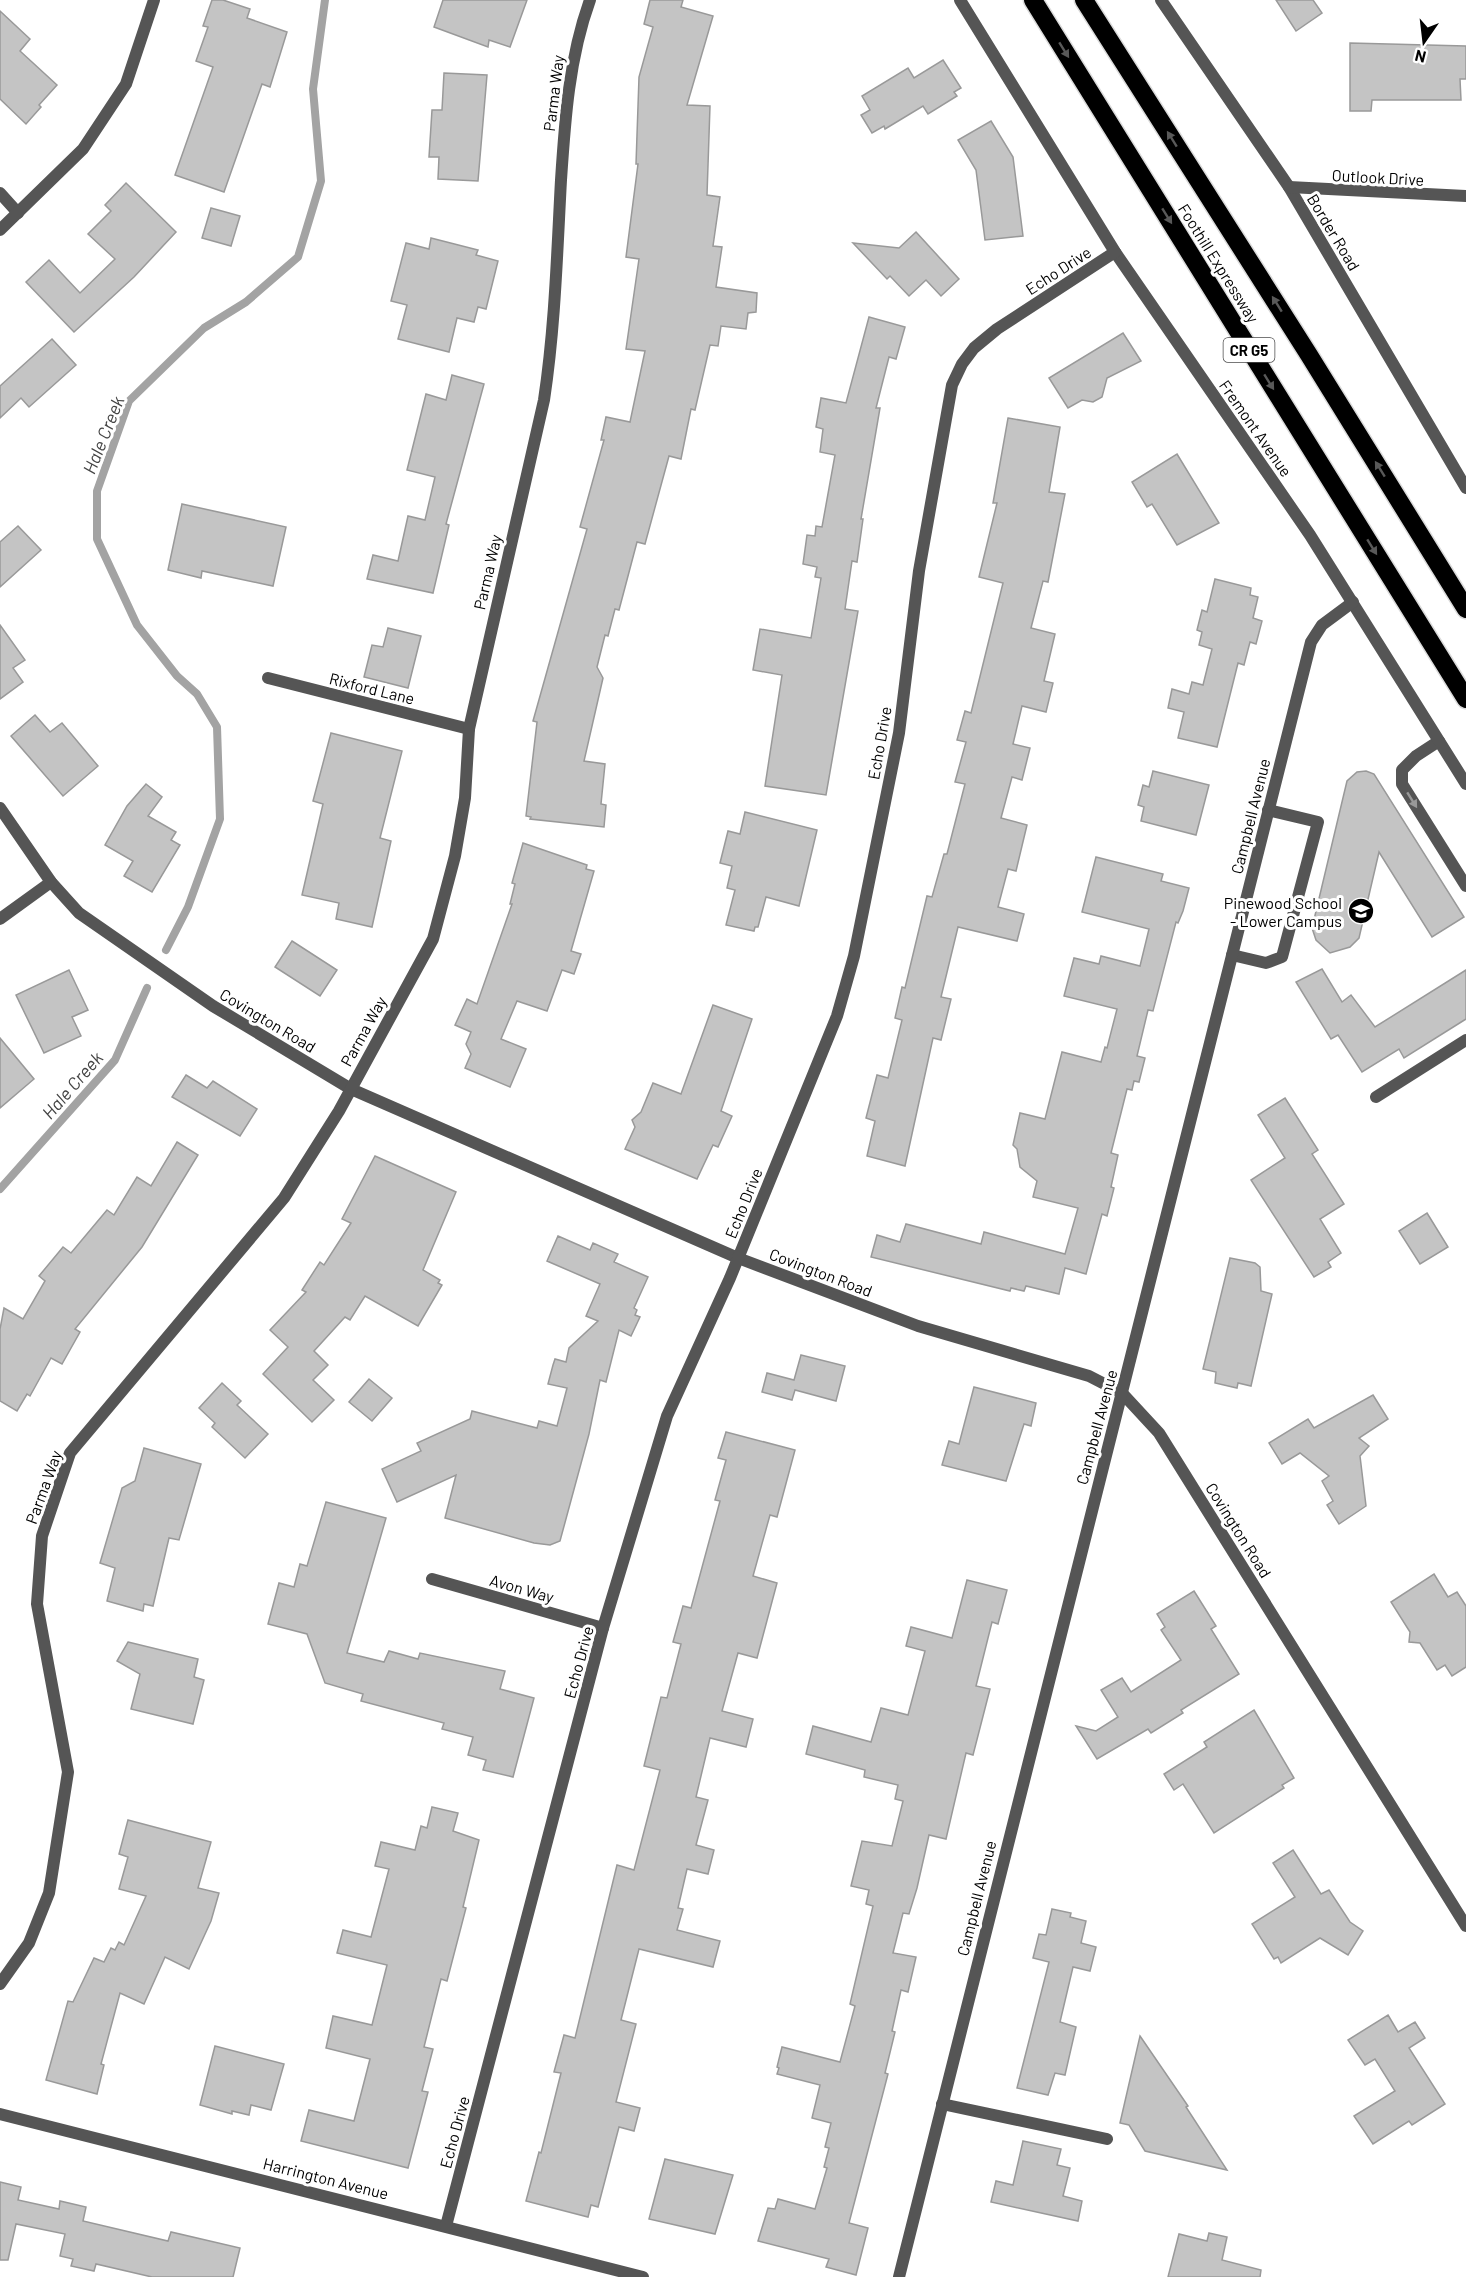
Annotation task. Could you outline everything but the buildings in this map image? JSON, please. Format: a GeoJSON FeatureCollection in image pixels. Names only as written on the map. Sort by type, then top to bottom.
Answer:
{"type":"FeatureCollection","features":[{"type":"Feature","properties":{"kind":"highway","name":"Foothill Expressway"},"geometry":{"type":"LineString","coordinates":[[1033,0],[1466,699]]}},
{"type":"Feature","properties":{"kind":"highway","name":"Foothill Expressway"},"geometry":{"type":"LineString","coordinates":[[1084,0],[1309,355],[1466,609]]}},
{"type":"Feature","properties":{"kind":"street"},"geometry":{"type":"LineString","coordinates":[[0,230],[83,149],[126,84],[154,0]]}},
{"type":"Feature","properties":{"kind":"street","name":"Parma Way"},"geometry":{"type":"LineString","coordinates":[[0,1984],[29,1943],[49,1893],[68,1772],[38,1604],[42,1536],[70,1453],[284,1198],[351,1089],[433,939],[456,856],[465,798],[469,729],[544,400],[551,354],[565,116],[577,35],[590,0]]}},
{"type":"Feature","properties":{"kind":"street","name":"Fremont Avenue"},"geometry":{"type":"LineString","coordinates":[[960,0],[1115,252],[1310,535],[1466,784]]}},
{"type":"Feature","properties":{"kind":"street","name":"Border Road"},"geometry":{"type":"LineString","coordinates":[[1161,0],[1289,188],[1466,488]]}},
{"type":"Feature","properties":{"kind":"street","name":"Outlook Drive"},"geometry":{"type":"LineString","coordinates":[[1289,188],[1466,196]]}},
{"type":"Feature","properties":{"kind":"street"},"geometry":{"type":"LineString","coordinates":[[0,193],[18,213]]}},
{"type":"Feature","properties":{"kind":"street","name":"Echo Drive"},"geometry":{"type":"LineString","coordinates":[[446,2226],[603,1629],[667,1416],[738,1258],[837,1017],[854,956],[899,733],[919,571],[952,385],[962,364],[974,348],[997,329],[1115,252]]}},
{"type":"Feature","properties":{"kind":"street","name":"Campbell Avenue"},"geometry":{"type":"LineString","coordinates":[[899,2277],[1311,642],[1322,625],[1353,602]]}},
{"type":"Feature","properties":{"kind":"street","name":"Rixford Lane"},"geometry":{"type":"LineString","coordinates":[[268,678],[469,729]]}},
{"type":"Feature","properties":{"kind":"street"},"geometry":{"type":"LineString","coordinates":[[1439,741],[1416,756],[1402,770],[1402,784],[1466,886]]}},
{"type":"Feature","properties":{"kind":"street","name":"Covington Road"},"geometry":{"type":"LineString","coordinates":[[0,808],[51,882],[78,913],[213,1006],[351,1089],[738,1258],[918,1326],[1089,1376],[1122,1393],[1159,1433],[1466,1926]]}},
{"type":"Feature","properties":{"kind":"street"},"geometry":{"type":"LineString","coordinates":[[1232,955],[1266,963],[1282,957],[1318,822],[1268,810]]}},
{"type":"Feature","properties":{"kind":"street"},"geometry":{"type":"LineString","coordinates":[[0,919],[51,882]]}},
{"type":"Feature","properties":{"kind":"street"},"geometry":{"type":"LineString","coordinates":[[1376,1096],[1466,1040]]}},
{"type":"Feature","properties":{"kind":"street","name":"Avon Way"},"geometry":{"type":"LineString","coordinates":[[432,1579],[603,1629]]}},
{"type":"Feature","properties":{"kind":"street"},"geometry":{"type":"LineString","coordinates":[[942,2104],[1107,2139]]}},
{"type":"Feature","properties":{"kind":"street","name":"Harrington Avenue"},"geometry":{"type":"LineString","coordinates":[[0,2114],[643,2277]]}},
{"type":"Feature","properties":{"kind":"waterway","name":"Hale Creek"},"geometry":{"type":"LineString","coordinates":[[166,950],[188,907],[220,819],[217,727],[197,694],[177,676],[137,625],[97,539],[97,491],[129,401],[204,328],[246,302],[298,257],[321,181],[313,89],[325,0]]}},
{"type":"Feature","properties":{"kind":"waterway","name":"Hale Creek"},"geometry":{"type":"LineString","coordinates":[[0,1189],[115,1060],[147,988]]}},
{"type":"Feature","properties":{"kind":"place","name":"Pinewood School - Lower Campus"},"geometry":{"type":"Point","coordinates":[1361,911]}}]}
